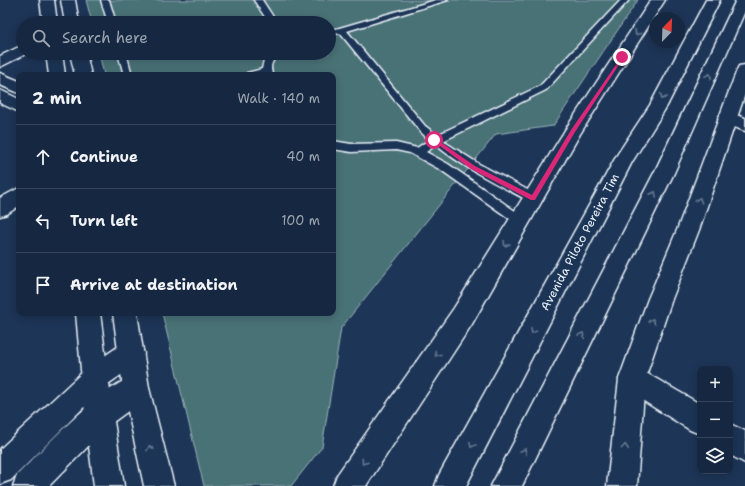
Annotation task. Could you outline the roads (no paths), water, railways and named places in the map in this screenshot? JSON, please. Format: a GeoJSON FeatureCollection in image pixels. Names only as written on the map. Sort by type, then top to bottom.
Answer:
{"type":"FeatureCollection","features":[{"type":"Feature","properties":{"kind":"main road"},"geometry":{"type":"LineString","coordinates":[[47,0],[49,16]]}},
{"type":"Feature","properties":{"kind":"main road"},"geometry":{"type":"LineString","coordinates":[[68,0],[71,16]]}},
{"type":"Feature","properties":{"kind":"main road"},"geometry":{"type":"LineString","coordinates":[[348,486],[463,316],[573,131],[658,0]]}},
{"type":"Feature","properties":{"kind":"main road","name":"Avenida Piloto Pereira Tim"},"geometry":{"type":"LineString","coordinates":[[450,486],[624,160],[658,106],[713,0]]}},
{"type":"Feature","properties":{"kind":"main road"},"geometry":{"type":"LineString","coordinates":[[506,486],[664,173],[743,0]]}},
{"type":"Feature","properties":{"kind":"main road"},"geometry":{"type":"LineString","coordinates":[[0,62],[16,54]]}},
{"type":"Feature","properties":{"kind":"main road"},"geometry":{"type":"LineString","coordinates":[[55,60],[57,72]]}},
{"type":"Feature","properties":{"kind":"main road"},"geometry":{"type":"LineString","coordinates":[[80,60],[82,72]]}},
{"type":"Feature","properties":{"kind":"main road"},"geometry":{"type":"LineString","coordinates":[[622,486],[632,379],[660,299],[688,230],[736,122],[745,70]]}},
{"type":"Feature","properties":{"kind":"main road"},"geometry":{"type":"LineString","coordinates":[[0,78],[16,86]]}},
{"type":"Feature","properties":{"kind":"main road"},"geometry":{"type":"LineString","coordinates":[[0,96],[16,104]]}},
{"type":"Feature","properties":{"kind":"main road"},"geometry":{"type":"LineString","coordinates":[[0,208],[16,198]]}},
{"type":"Feature","properties":{"kind":"main road"},"geometry":{"type":"LineString","coordinates":[[88,316],[99,415],[109,486]]}},
{"type":"Feature","properties":{"kind":"main road"},"geometry":{"type":"LineString","coordinates":[[125,316],[136,388],[159,486]]}},
{"type":"Feature","properties":{"kind":"main road"},"geometry":{"type":"LineString","coordinates":[[0,469],[96,377],[131,353]]}},
{"type":"Feature","properties":{"kind":"main road"},"geometry":{"type":"LineString","coordinates":[[632,379],[697,418]]}},
{"type":"Feature","properties":{"kind":"main road"},"geometry":{"type":"LineString","coordinates":[[28,486],[99,415],[136,388]]}},
{"type":"Feature","properties":{"kind":"main road"},"geometry":{"type":"LineString","coordinates":[[733,440],[745,448]]}},
{"type":"Feature","properties":{"kind":"lane"},"geometry":{"type":"LineString","coordinates":[[105,0],[110,16]]}},
{"type":"Feature","properties":{"kind":"lane"},"geometry":{"type":"LineString","coordinates":[[258,0],[268,16]]}},
{"type":"Feature","properties":{"kind":"lane"},"geometry":{"type":"LineString","coordinates":[[336,31],[444,0]]}},
{"type":"Feature","properties":{"kind":"lane"},"geometry":{"type":"LineString","coordinates":[[419,152],[434,140],[481,117],[527,98],[543,88],[624,0]]}},
{"type":"Feature","properties":{"kind":"lane"},"geometry":{"type":"LineString","coordinates":[[342,30],[422,128],[434,140],[473,167],[533,198]]}},
{"type":"Feature","properties":{"kind":"lane"},"geometry":{"type":"LineString","coordinates":[[124,60],[127,72]]}},
{"type":"Feature","properties":{"kind":"lane"},"geometry":{"type":"LineString","coordinates":[[267,72],[269,60]]}},
{"type":"Feature","properties":{"kind":"lane"},"geometry":{"type":"LineString","coordinates":[[336,146],[344,148],[362,148],[389,145],[405,147],[419,152],[440,164],[521,220]]}}]}
